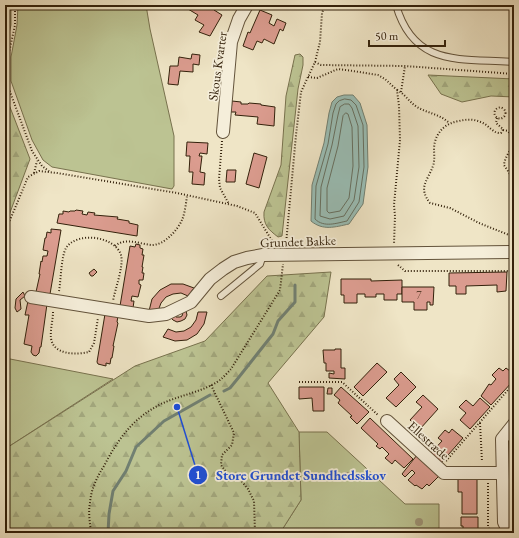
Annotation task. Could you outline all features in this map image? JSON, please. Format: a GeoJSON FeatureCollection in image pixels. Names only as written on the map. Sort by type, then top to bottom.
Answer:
{"type":"FeatureCollection","features":[{"type":"Feature","properties":{"kind":"street","name":"Skous Kvarter"},"geometry":{"type":"LineString","coordinates":[[223,132],[232,42],[239,19],[247,5]]}},
{"type":"Feature","properties":{"kind":"street","name":"Grundet Bakke"},"geometry":{"type":"LineString","coordinates":[[32,297],[149,316],[166,314],[191,302],[210,279],[234,262],[263,255],[395,259],[514,252]]}},
{"type":"Feature","properties":{"kind":"street","name":"Ellestræde"},"geometry":{"type":"LineString","coordinates":[[387,421],[444,473],[485,476],[502,473]]}},
{"type":"Feature","properties":{"kind":"street"},"geometry":{"type":"LineString","coordinates":[[509,533],[504,522],[502,439],[514,424]]}},
{"type":"Feature","properties":{"kind":"lane"},"geometry":{"type":"LineString","coordinates":[[396,5],[407,33],[417,43],[432,53],[449,58],[514,62]]}},
{"type":"Feature","properties":{"kind":"lane"},"geometry":{"type":"LineString","coordinates":[[221,296],[260,264],[263,255]]}},
{"type":"Feature","properties":{"kind":"path"},"geometry":{"type":"LineString","coordinates":[[15,5],[15,25],[7,62],[7,76],[10,91],[32,151],[42,166],[51,172]]}},
{"type":"Feature","properties":{"kind":"path"},"geometry":{"type":"LineString","coordinates":[[91,533],[90,503],[95,482],[115,444],[132,424],[146,413],[161,404],[211,385],[221,379],[231,369],[280,290],[301,92],[315,62],[320,42],[322,13],[325,5]]}},
{"type":"Feature","properties":{"kind":"path"},"geometry":{"type":"LineString","coordinates":[[315,62],[321,65],[405,66],[514,74]]}},
{"type":"Feature","properties":{"kind":"path"},"geometry":{"type":"LineString","coordinates":[[401,92],[405,66]]}},
{"type":"Feature","properties":{"kind":"path"},"geometry":{"type":"LineString","coordinates":[[308,78],[317,78],[338,70],[378,75],[401,92],[416,106],[443,118],[448,122]]}},
{"type":"Feature","properties":{"kind":"path"},"geometry":{"type":"LineString","coordinates":[[397,90],[400,140],[394,205],[395,259],[405,271],[514,271]]}},
{"type":"Feature","properties":{"kind":"path"},"geometry":{"type":"LineString","coordinates":[[5,94],[10,91]]}},
{"type":"Feature","properties":{"kind":"path"},"geometry":{"type":"LineString","coordinates":[[497,118],[502,118],[505,116],[504,108],[498,107],[494,113],[497,118],[496,124],[511,134],[512,149],[506,158],[504,166],[514,180]]}},
{"type":"Feature","properties":{"kind":"path"},"geometry":{"type":"LineString","coordinates":[[503,130],[502,133],[498,133],[481,122],[474,120],[448,122],[436,140],[434,148],[434,162],[424,184],[424,194],[430,203],[450,208],[479,223],[514,237]]}},
{"type":"Feature","properties":{"kind":"path"},"geometry":{"type":"LineString","coordinates":[[223,132],[219,179],[220,188],[229,204]]}},
{"type":"Feature","properties":{"kind":"path"},"geometry":{"type":"LineString","coordinates":[[34,174],[37,160]]}},
{"type":"Feature","properties":{"kind":"path"},"geometry":{"type":"LineString","coordinates":[[5,232],[28,177],[39,171],[237,206],[255,213],[283,255]]}},
{"type":"Feature","properties":{"kind":"path"},"geometry":{"type":"LineString","coordinates":[[116,246],[120,242],[152,245],[160,244],[173,232],[182,220],[187,196]]}},
{"type":"Feature","properties":{"kind":"path"},"geometry":{"type":"LineString","coordinates":[[81,238],[103,240],[113,243],[116,246],[121,256],[121,264],[94,343],[89,352],[72,354],[58,349],[53,344],[51,337],[64,253],[69,245],[75,240],[81,238]]}},
{"type":"Feature","properties":{"kind":"path"},"geometry":{"type":"LineString","coordinates":[[299,382],[342,382],[378,416],[387,421]]}},
{"type":"Feature","properties":{"kind":"path"},"geometry":{"type":"LineString","coordinates":[[439,469],[514,384]]}},
{"type":"Feature","properties":{"kind":"path"},"geometry":{"type":"LineString","coordinates":[[211,385],[234,433],[232,445],[222,455],[221,465],[227,473],[239,478],[248,489],[254,501],[255,533]]}},
{"type":"Feature","properties":{"kind":"path"},"geometry":{"type":"LineString","coordinates":[[480,421],[488,527],[491,533]]}},
{"type":"Feature","properties":{"kind":"green space"},"geometry":{"type":"Polygon","coordinates":[[[5,5],[11,5],[11,25],[5,51],[5,5]]]}},
{"type":"Feature","properties":{"kind":"green space"},"geometry":{"type":"Polygon","coordinates":[[[18,5],[146,5],[174,136],[174,186],[172,189],[52,167],[43,160],[32,140],[11,81],[11,57],[17,25],[18,5]]]}},
{"type":"Feature","properties":{"kind":"green space"},"geometry":{"type":"Polygon","coordinates":[[[300,54],[303,57],[303,65],[298,89],[282,236],[278,237],[267,227],[264,220],[264,212],[281,165],[286,96],[295,55],[300,54]]]}},
{"type":"Feature","properties":{"kind":"green space"},"geometry":{"type":"Polygon","coordinates":[[[428,75],[514,79],[514,97],[491,96],[462,102],[441,94],[428,75]]]}},
{"type":"Feature","properties":{"kind":"green space"},"geometry":{"type":"Polygon","coordinates":[[[5,91],[30,159],[5,226],[5,91]]]}},
{"type":"Feature","properties":{"kind":"green space"},"geometry":{"type":"Polygon","coordinates":[[[331,272],[324,317],[268,383],[299,432],[301,500],[280,533],[5,533],[5,449],[135,366],[205,341],[267,276],[331,272]]]}},
{"type":"Feature","properties":{"kind":"green space"},"geometry":{"type":"Polygon","coordinates":[[[5,358],[113,379],[5,449],[5,358]]]}},
{"type":"Feature","properties":{"kind":"green space"},"geometry":{"type":"Polygon","coordinates":[[[299,432],[327,432],[405,504],[439,504],[439,531],[435,533],[280,533],[301,500],[299,432]]]}},
{"type":"Feature","properties":{"kind":"water"},"geometry":{"type":"Polygon","coordinates":[[[353,95],[360,103],[367,125],[368,167],[363,204],[349,224],[325,227],[311,221],[312,185],[324,143],[332,102],[337,97],[353,95]]]}},
{"type":"Feature","properties":{"kind":"building"},"geometry":{"type":"Polygon","coordinates":[[[190,5],[210,5],[215,8],[214,10],[222,15],[210,36],[199,32],[204,25],[195,20],[198,15],[188,9],[190,5]]]}},
{"type":"Feature","properties":{"kind":"building"},"geometry":{"type":"Polygon","coordinates":[[[260,10],[272,15],[269,23],[274,26],[277,19],[286,23],[283,31],[280,29],[274,44],[264,39],[262,43],[257,41],[253,50],[243,46],[248,32],[250,33],[260,10]]]}},
{"type":"Feature","properties":{"kind":"building"},"geometry":{"type":"Polygon","coordinates":[[[192,54],[200,55],[199,65],[193,64],[193,72],[180,71],[178,85],[168,84],[170,66],[178,66],[179,57],[191,59],[192,54]]]}},
{"type":"Feature","properties":{"kind":"building"},"geometry":{"type":"Polygon","coordinates":[[[232,101],[241,102],[241,104],[261,104],[275,107],[274,126],[257,124],[258,117],[235,115],[236,112],[231,112],[232,101]]]}},
{"type":"Feature","properties":{"kind":"building"},"geometry":{"type":"Polygon","coordinates":[[[187,142],[208,143],[207,154],[200,153],[199,156],[202,156],[200,172],[205,173],[204,185],[192,184],[193,172],[189,172],[190,156],[186,156],[187,142]]]}},
{"type":"Feature","properties":{"kind":"building"},"geometry":{"type":"Polygon","coordinates":[[[254,153],[267,157],[259,188],[246,184],[254,153]]]}},
{"type":"Feature","properties":{"kind":"building"},"geometry":{"type":"Polygon","coordinates":[[[227,170],[236,170],[235,182],[226,182],[227,170]]]}},
{"type":"Feature","properties":{"kind":"building"},"geometry":{"type":"Polygon","coordinates":[[[76,210],[83,211],[82,214],[87,215],[88,212],[95,213],[94,215],[118,217],[117,219],[129,221],[129,223],[138,225],[137,236],[57,223],[59,214],[63,214],[63,211],[69,212],[76,210]]]}},
{"type":"Feature","properties":{"kind":"building"},"geometry":{"type":"Polygon","coordinates":[[[51,229],[61,230],[50,294],[36,292],[41,261],[42,262],[43,256],[47,256],[48,251],[43,250],[45,238],[47,232],[51,233],[51,229]]]}},
{"type":"Feature","properties":{"kind":"building"},"geometry":{"type":"Polygon","coordinates":[[[136,244],[140,245],[140,248],[143,249],[142,255],[144,255],[142,273],[144,273],[143,280],[139,280],[139,284],[141,285],[138,297],[132,296],[131,301],[134,301],[133,308],[120,306],[130,246],[135,247],[136,244]]]}},
{"type":"Feature","properties":{"kind":"building"},"geometry":{"type":"Polygon","coordinates":[[[94,269],[97,272],[91,276],[89,273],[94,269]]]}},
{"type":"Feature","properties":{"kind":"building"},"geometry":{"type":"Polygon","coordinates":[[[507,272],[506,291],[497,292],[497,285],[466,286],[466,294],[456,294],[456,286],[449,286],[449,273],[507,272]]]}},
{"type":"Feature","properties":{"kind":"building"},"geometry":{"type":"Polygon","coordinates":[[[341,279],[371,279],[371,281],[402,280],[402,294],[397,294],[397,300],[384,300],[384,294],[376,294],[376,297],[365,297],[365,294],[357,294],[357,303],[344,303],[344,295],[341,295],[341,279]]]}},
{"type":"Feature","properties":{"kind":"building"},"geometry":{"type":"Polygon","coordinates":[[[171,284],[183,284],[194,288],[188,296],[181,293],[166,297],[161,303],[158,311],[149,311],[152,299],[160,290],[171,284]]]}},
{"type":"Feature","properties":{"kind":"building"},"geometry":{"type":"Polygon","coordinates":[[[402,287],[434,287],[433,305],[430,305],[430,302],[427,302],[427,310],[414,310],[414,302],[402,302],[402,287]]]}},
{"type":"Feature","properties":{"kind":"building"},"geometry":{"type":"Polygon","coordinates":[[[23,292],[25,296],[20,300],[21,309],[17,312],[15,308],[16,299],[23,292]]]}},
{"type":"Feature","properties":{"kind":"building"},"geometry":{"type":"Polygon","coordinates":[[[28,301],[47,304],[41,347],[36,356],[31,352],[32,346],[24,344],[29,315],[25,315],[28,301]]]}},
{"type":"Feature","properties":{"kind":"building"},"geometry":{"type":"Polygon","coordinates":[[[186,311],[187,315],[185,319],[181,321],[177,322],[170,317],[175,315],[176,317],[180,317],[182,316],[183,312],[186,311]]]}},
{"type":"Feature","properties":{"kind":"building"},"geometry":{"type":"Polygon","coordinates":[[[198,312],[207,312],[204,324],[197,334],[187,340],[175,341],[163,337],[168,329],[176,332],[184,331],[191,327],[196,320],[198,312]]]}},
{"type":"Feature","properties":{"kind":"building"},"geometry":{"type":"Polygon","coordinates":[[[105,314],[118,316],[112,358],[110,364],[106,363],[106,366],[98,364],[97,362],[105,314]]]}},
{"type":"Feature","properties":{"kind":"building"},"geometry":{"type":"Polygon","coordinates":[[[341,349],[341,368],[345,368],[345,379],[329,378],[329,373],[334,374],[334,371],[326,371],[323,350],[341,349]]]}},
{"type":"Feature","properties":{"kind":"building"},"geometry":{"type":"Polygon","coordinates":[[[514,360],[514,370],[509,365],[514,360]]]}},
{"type":"Feature","properties":{"kind":"building"},"geometry":{"type":"Polygon","coordinates":[[[377,363],[387,372],[363,396],[354,387],[377,363]]]}},
{"type":"Feature","properties":{"kind":"building"},"geometry":{"type":"Polygon","coordinates":[[[499,368],[503,371],[506,368],[514,374],[514,380],[491,405],[481,396],[489,384],[491,385],[496,379],[492,375],[499,368]]]}},
{"type":"Feature","properties":{"kind":"building"},"geometry":{"type":"Polygon","coordinates":[[[401,372],[416,387],[396,407],[386,398],[399,385],[394,379],[401,372]]]}},
{"type":"Feature","properties":{"kind":"building"},"geometry":{"type":"Polygon","coordinates":[[[299,387],[324,387],[324,411],[313,411],[312,398],[299,399],[299,387]]]}},
{"type":"Feature","properties":{"kind":"building"},"geometry":{"type":"Polygon","coordinates":[[[341,387],[369,412],[357,424],[350,417],[352,416],[338,403],[340,400],[334,395],[341,387]]]}},
{"type":"Feature","properties":{"kind":"building"},"geometry":{"type":"Polygon","coordinates":[[[328,388],[332,388],[332,394],[327,394],[328,388]]]}},
{"type":"Feature","properties":{"kind":"building"},"geometry":{"type":"Polygon","coordinates":[[[423,395],[438,409],[420,429],[410,420],[422,407],[416,402],[423,395]]]}},
{"type":"Feature","properties":{"kind":"building"},"geometry":{"type":"Polygon","coordinates":[[[480,398],[490,407],[470,429],[460,420],[466,413],[459,407],[466,400],[473,406],[480,398]]]}},
{"type":"Feature","properties":{"kind":"building"},"geometry":{"type":"Polygon","coordinates":[[[370,418],[413,459],[404,468],[395,460],[392,464],[385,458],[389,454],[382,447],[380,449],[376,446],[378,444],[361,428],[370,418]]]}},
{"type":"Feature","properties":{"kind":"building"},"geometry":{"type":"Polygon","coordinates":[[[452,429],[463,438],[441,463],[430,454],[442,441],[438,438],[445,430],[449,433],[452,429]]]}},
{"type":"Feature","properties":{"kind":"building"},"geometry":{"type":"Polygon","coordinates":[[[417,455],[439,476],[429,486],[427,484],[422,489],[416,485],[415,486],[408,480],[415,473],[412,470],[405,477],[402,474],[417,455]]]}},
{"type":"Feature","properties":{"kind":"building"},"geometry":{"type":"Polygon","coordinates":[[[477,478],[477,514],[462,514],[462,492],[458,492],[458,479],[477,478]]]}},
{"type":"Feature","properties":{"kind":"building"},"geometry":{"type":"Polygon","coordinates":[[[461,517],[478,517],[478,533],[463,533],[461,517]]]}},
{"type":"Feature","properties":{"kind":"waterway"},"geometry":{"type":"LineString","coordinates":[[224,391],[230,388],[239,377],[273,334],[278,321],[295,302],[295,285]]}},
{"type":"Feature","properties":{"kind":"waterway"},"geometry":{"type":"LineString","coordinates":[[108,533],[109,514],[113,491],[126,471],[136,447],[164,421],[210,395]]}},
{"type":"Feature","properties":{"kind":"place","name":"Store Grundet Sundhedsskov"},"geometry":{"type":"Point","coordinates":[177,407]}}]}
